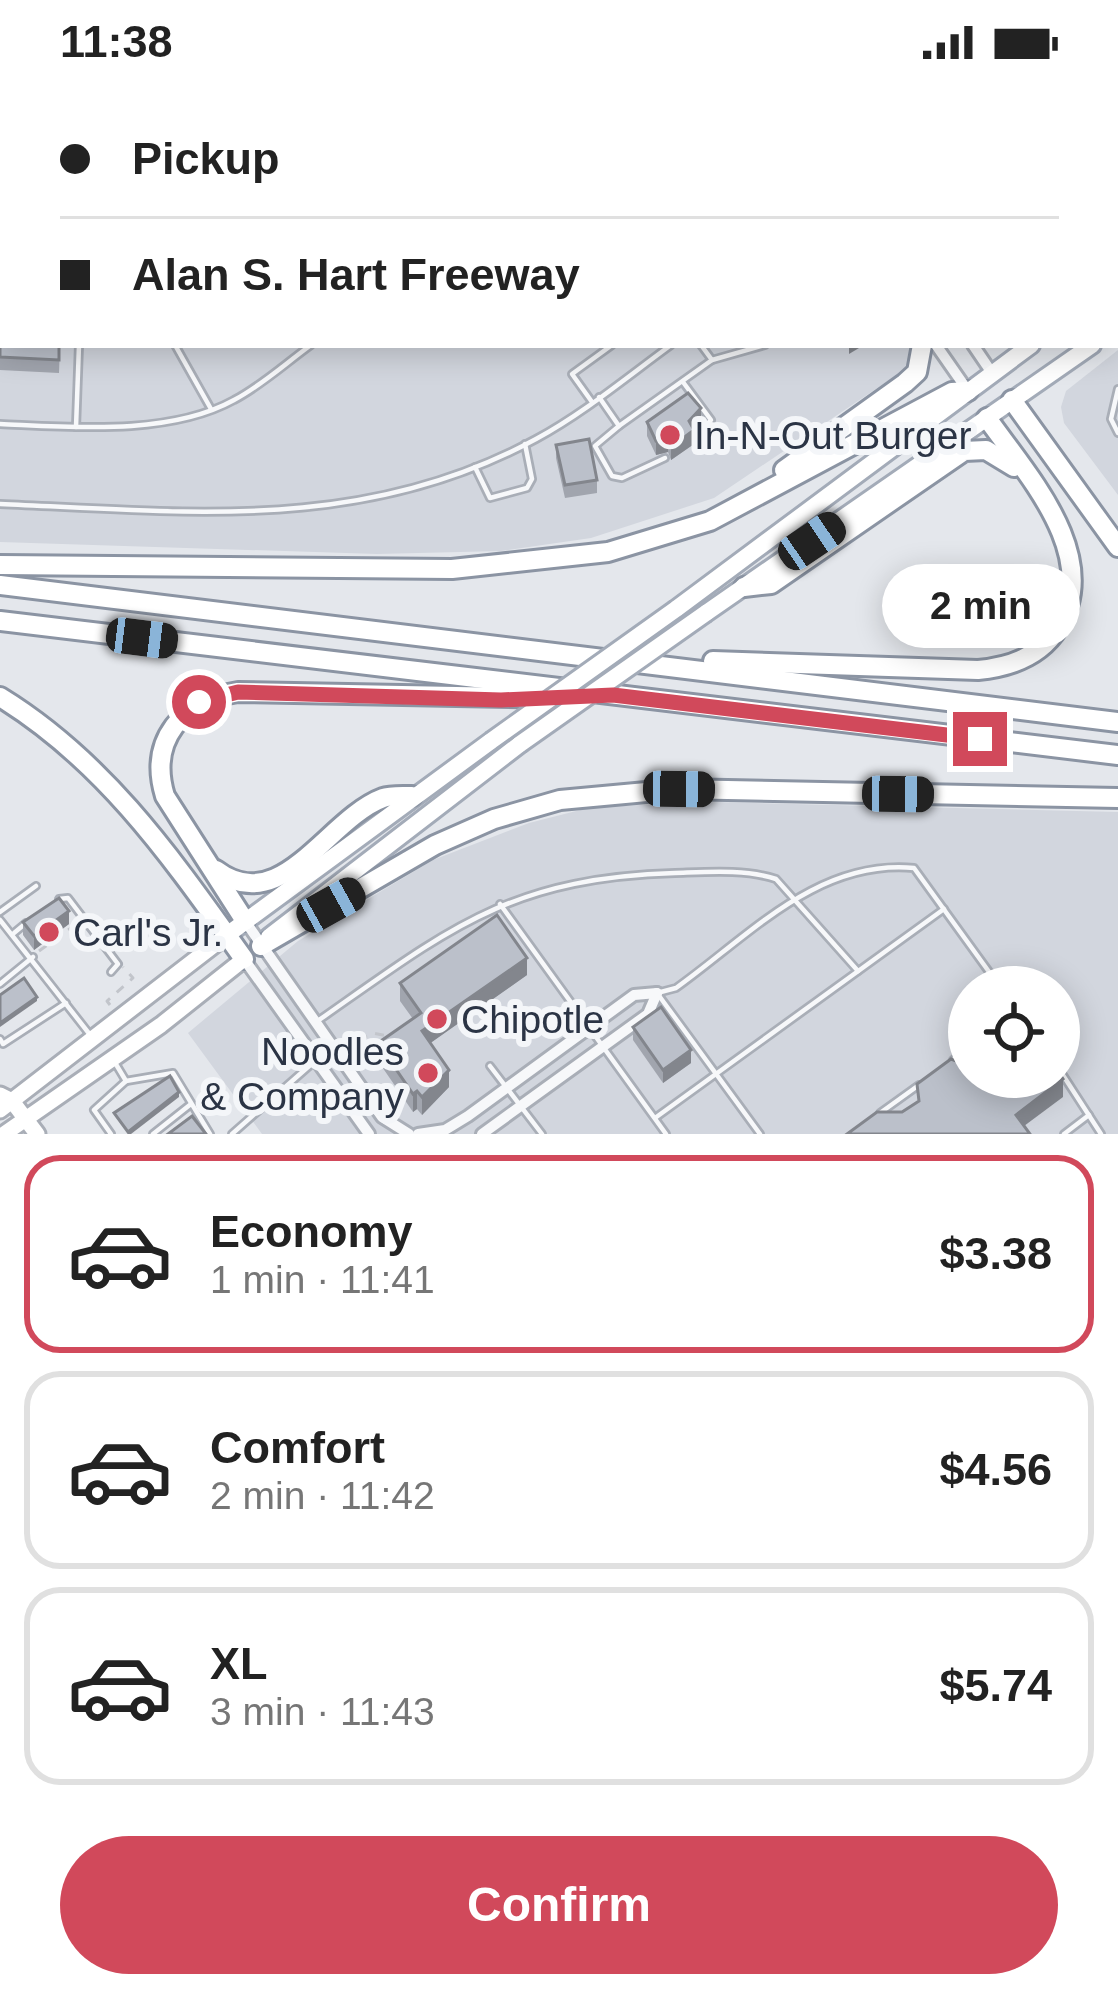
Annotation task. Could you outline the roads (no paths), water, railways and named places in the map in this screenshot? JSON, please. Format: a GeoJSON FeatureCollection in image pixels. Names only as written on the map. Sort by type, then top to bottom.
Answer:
{"type":"FeatureCollection","features":[{"type":"Feature","properties":{"kind":"highway"},"geometry":{"type":"LineString","coordinates":[[694,523],[762,485],[905,383],[917,372],[921,348]]}},
{"type":"Feature","properties":{"kind":"highway"},"geometry":{"type":"LineString","coordinates":[[0,566],[515,565],[608,552],[742,506],[952,392],[968,391]]}},
{"type":"Feature","properties":{"kind":"highway"},"geometry":{"type":"LineString","coordinates":[[1012,400],[1118,548]]}},
{"type":"Feature","properties":{"kind":"highway"},"geometry":{"type":"LineString","coordinates":[[606,658],[978,670],[1015,664],[1049,641],[1072,588],[1061,530],[987,418]]}},
{"type":"Feature","properties":{"kind":"highway"},"geometry":{"type":"LineString","coordinates":[[744,587],[771,584],[964,451],[992,452],[1028,477]]}},
{"type":"Feature","properties":{"kind":"highway"},"geometry":{"type":"LineString","coordinates":[[0,585],[1118,722]]}},
{"type":"Feature","properties":{"kind":"highway"},"geometry":{"type":"LineString","coordinates":[[0,621],[1118,755]]}},
{"type":"Feature","properties":{"kind":"highway"},"geometry":{"type":"LineString","coordinates":[[245,921],[165,796],[160,778],[159,760],[171,727],[199,702],[238,692],[501,700],[613,695]]}},
{"type":"Feature","properties":{"kind":"highway"},"geometry":{"type":"LineString","coordinates":[[0,698],[76,753],[120,796],[244,959]]}},
{"type":"Feature","properties":{"kind":"highway"},"geometry":{"type":"LineString","coordinates":[[261,946],[435,845],[494,819],[560,800],[679,789],[1118,798]]}},
{"type":"Feature","properties":{"kind":"highway"},"geometry":{"type":"LineString","coordinates":[[214,868],[240,885],[267,884],[384,798],[412,796]]}},
{"type":"Feature","properties":{"kind":"main road"},"geometry":{"type":"LineString","coordinates":[[37,1134],[4,1102],[94,1041],[412,796],[676,609],[1027,348]]}},
{"type":"Feature","properties":{"kind":"main road"},"geometry":{"type":"LineString","coordinates":[[6,1130],[113,1059],[261,946],[285,920],[520,744],[1088,348]]}},
{"type":"Feature","properties":{"kind":"main road"},"geometry":{"type":"LineString","coordinates":[[992,373],[1012,400]]}},
{"type":"Feature","properties":{"kind":"main road"},"geometry":{"type":"LineString","coordinates":[[968,391],[987,418]]}},
{"type":"Feature","properties":{"kind":"street"},"geometry":{"type":"LineString","coordinates":[[938,348],[968,391]]}},
{"type":"Feature","properties":{"kind":"street"},"geometry":{"type":"LineString","coordinates":[[975,348],[992,373]]}},
{"type":"Feature","properties":{"kind":"street"},"geometry":{"type":"LineString","coordinates":[[245,921],[320,1019],[394,1131],[445,1130],[634,995],[657,993]]}},
{"type":"Feature","properties":{"kind":"street"},"geometry":{"type":"LineString","coordinates":[[244,959],[370,1134]]}},
{"type":"Feature","properties":{"kind":"street"},"geometry":{"type":"LineString","coordinates":[[482,1134],[647,1014],[657,993]]}},
{"type":"Feature","properties":{"kind":"lane"},"geometry":{"type":"LineString","coordinates":[[76,427],[79,348]]}},
{"type":"Feature","properties":{"kind":"lane"},"geometry":{"type":"LineString","coordinates":[[177,348],[212,409]]}},
{"type":"Feature","properties":{"kind":"lane"},"geometry":{"type":"LineString","coordinates":[[0,424],[133,425],[212,409],[236,400],[307,348]]}},
{"type":"Feature","properties":{"kind":"lane"},"geometry":{"type":"LineString","coordinates":[[608,348],[572,374],[619,426]]}},
{"type":"Feature","properties":{"kind":"lane"},"geometry":{"type":"LineString","coordinates":[[0,504],[205,512],[327,508],[402,494],[525,444],[667,348]]}},
{"type":"Feature","properties":{"kind":"lane"},"geometry":{"type":"LineString","coordinates":[[703,348],[712,360]]}},
{"type":"Feature","properties":{"kind":"lane"},"geometry":{"type":"LineString","coordinates":[[665,458],[622,478],[612,476],[595,446],[712,360],[745,348]]}},
{"type":"Feature","properties":{"kind":"lane"},"geometry":{"type":"LineString","coordinates":[[683,381],[711,420],[695,437]]}},
{"type":"Feature","properties":{"kind":"lane"},"geometry":{"type":"LineString","coordinates":[[1118,389],[1112,419],[1118,433]]}},
{"type":"Feature","properties":{"kind":"lane"},"geometry":{"type":"LineString","coordinates":[[476,467],[490,498],[527,488],[532,479],[525,444]]}},
{"type":"Feature","properties":{"kind":"lane"},"geometry":{"type":"LineString","coordinates":[[760,1134],[657,993],[676,988],[829,878],[881,865],[914,868],[985,966]]}},
{"type":"Feature","properties":{"kind":"lane"},"geometry":{"type":"LineString","coordinates":[[320,1019],[409,952],[500,904],[549,887],[617,874],[765,875],[786,885],[842,959],[859,971]]}},
{"type":"Feature","properties":{"kind":"lane"},"geometry":{"type":"LineString","coordinates":[[37,886],[0,916],[94,1041]]}},
{"type":"Feature","properties":{"kind":"lane"},"geometry":{"type":"LineString","coordinates":[[51,904],[68,898],[118,964],[111,972]]}},
{"type":"Feature","properties":{"kind":"lane"},"geometry":{"type":"LineString","coordinates":[[500,904],[666,1134]]}},
{"type":"Feature","properties":{"kind":"lane"},"geometry":{"type":"LineString","coordinates":[[655,1118],[944,909]]}},
{"type":"Feature","properties":{"kind":"lane"},"geometry":{"type":"LineString","coordinates":[[14,933],[32,918]]}},
{"type":"Feature","properties":{"kind":"lane"},"geometry":{"type":"LineString","coordinates":[[0,984],[33,957]]}},
{"type":"Feature","properties":{"kind":"lane"},"geometry":{"type":"LineString","coordinates":[[0,1039],[3,1044],[66,1003]]}},
{"type":"Feature","properties":{"kind":"lane"},"geometry":{"type":"LineString","coordinates":[[113,1059],[126,1081]]}},
{"type":"Feature","properties":{"kind":"lane"},"geometry":{"type":"LineString","coordinates":[[232,1134],[316,1060]]}},
{"type":"Feature","properties":{"kind":"lane"},"geometry":{"type":"LineString","coordinates":[[490,1066],[539,1133]]}},
{"type":"Feature","properties":{"kind":"lane"},"geometry":{"type":"LineString","coordinates":[[111,1134],[94,1110],[126,1081],[172,1072],[210,1134]]}},
{"type":"Feature","properties":{"kind":"lane"},"geometry":{"type":"LineString","coordinates":[[877,1115],[933,1074]]}},
{"type":"Feature","properties":{"kind":"lane"},"geometry":{"type":"LineString","coordinates":[[1078,1098],[1101,1134]]}},
{"type":"Feature","properties":{"kind":"lane"},"geometry":{"type":"LineString","coordinates":[[153,1134],[192,1103]]}},
{"type":"Feature","properties":{"kind":"lane"},"geometry":{"type":"LineString","coordinates":[[1064,1134],[1089,1114]]}},
{"type":"Feature","properties":{"kind":"place","name":"In-N-Out Burger"},"geometry":{"type":"Point","coordinates":[670,435]}},
{"type":"Feature","properties":{"kind":"place","name":"Carl's Jr."},"geometry":{"type":"Point","coordinates":[49,932]}},
{"type":"Feature","properties":{"kind":"place","name":"Chipotle"},"geometry":{"type":"Point","coordinates":[437,1019]}},
{"type":"Feature","properties":{"kind":"place","name":"Noodles & Company"},"geometry":{"type":"Point","coordinates":[428,1073]}}]}
